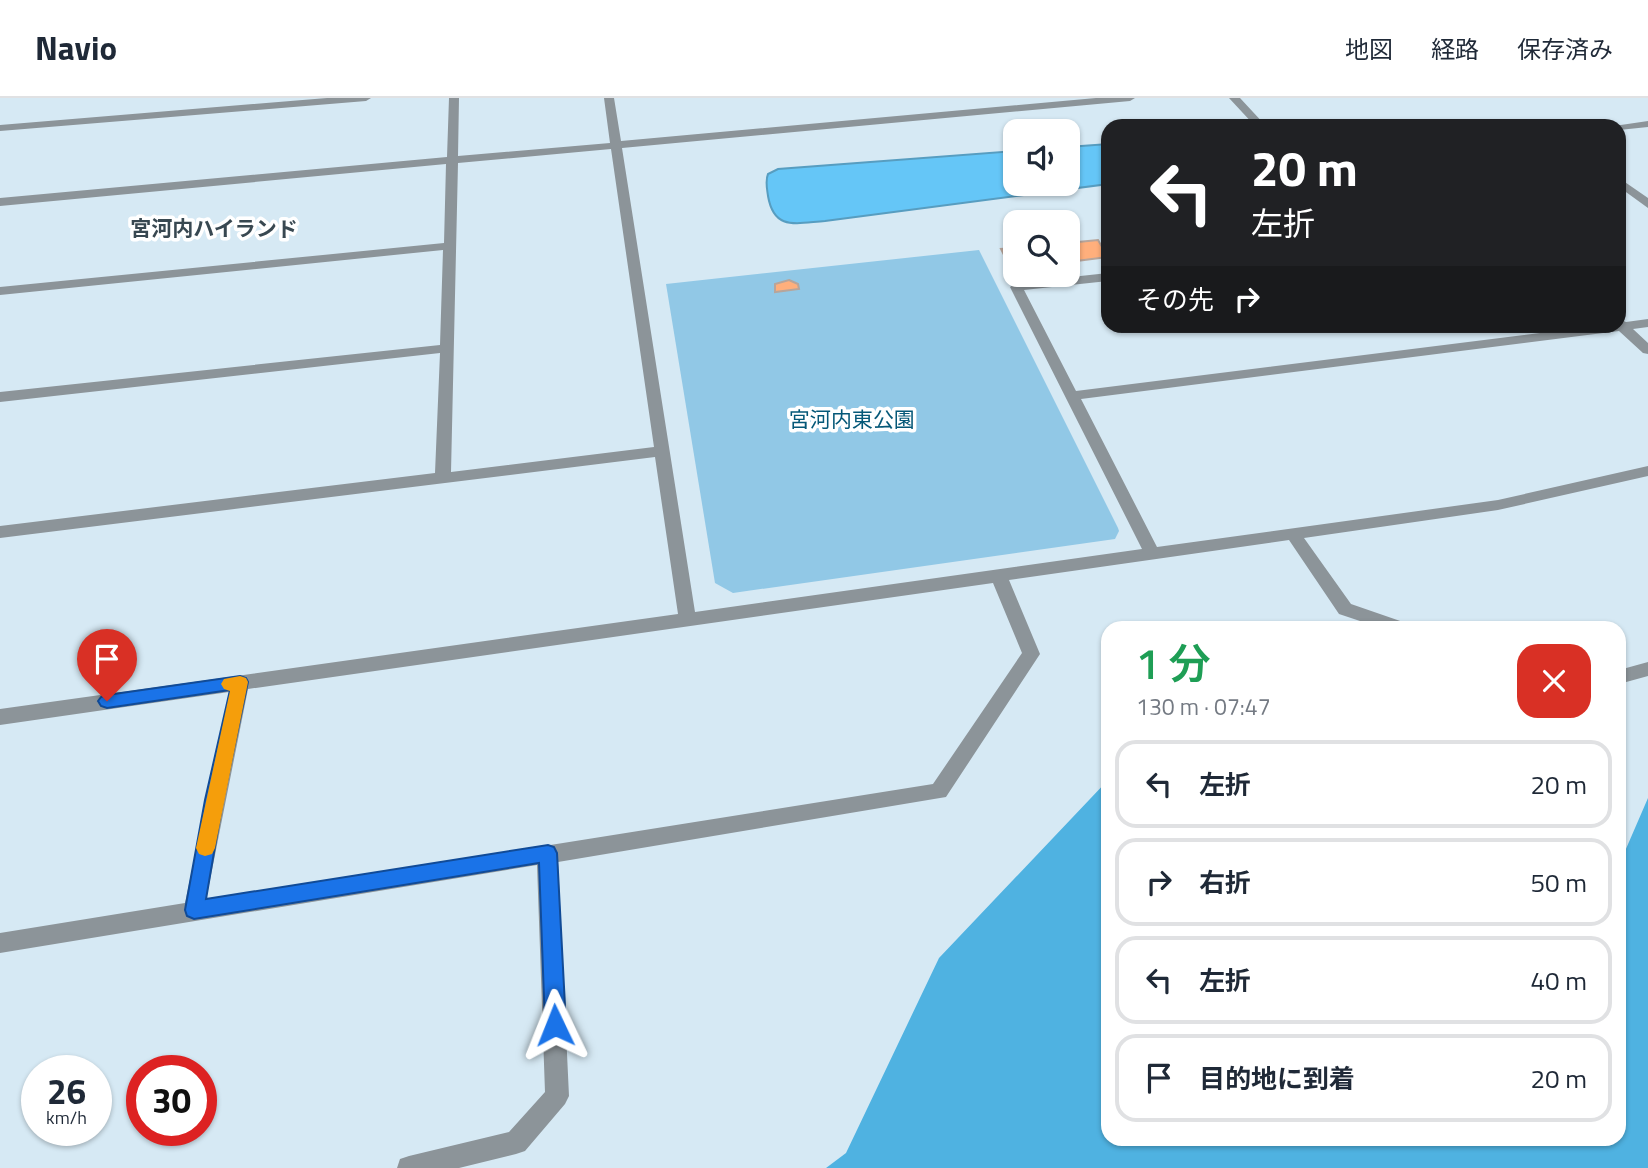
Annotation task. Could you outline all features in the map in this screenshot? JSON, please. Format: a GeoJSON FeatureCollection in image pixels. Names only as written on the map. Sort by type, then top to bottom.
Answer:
{"type":"FeatureCollection","features":[{"type":"Feature","properties":{"kind":"street"},"geometry":{"type":"LineString","coordinates":[[0,128],[366,98]]}},
{"type":"Feature","properties":{"kind":"street"},"geometry":{"type":"LineString","coordinates":[[443,478],[454,98]]}},
{"type":"Feature","properties":{"kind":"street"},"geometry":{"type":"LineString","coordinates":[[609,98],[687,619]]}},
{"type":"Feature","properties":{"kind":"street"},"geometry":{"type":"LineString","coordinates":[[0,202],[617,146],[1079,100],[1130,98]]}},
{"type":"Feature","properties":{"kind":"street"},"geometry":{"type":"LineString","coordinates":[[1234,98],[1254,119]]}},
{"type":"Feature","properties":{"kind":"street"},"geometry":{"type":"LineString","coordinates":[[1626,126],[1648,124]]}},
{"type":"Feature","properties":{"kind":"street"},"geometry":{"type":"LineString","coordinates":[[1626,187],[1648,204]]}},
{"type":"Feature","properties":{"kind":"street"},"geometry":{"type":"LineString","coordinates":[[0,291],[450,246]]}},
{"type":"Feature","properties":{"kind":"street"},"geometry":{"type":"LineString","coordinates":[[1101,279],[1016,287],[1152,553]]}},
{"type":"Feature","properties":{"kind":"street"},"geometry":{"type":"LineString","coordinates":[[1626,325],[1648,323]]}},
{"type":"Feature","properties":{"kind":"street"},"geometry":{"type":"LineString","coordinates":[[1626,330],[1648,350]]}},
{"type":"Feature","properties":{"kind":"street"},"geometry":{"type":"LineString","coordinates":[[1072,396],[1558,333]]}},
{"type":"Feature","properties":{"kind":"street"},"geometry":{"type":"LineString","coordinates":[[0,397],[447,348]]}},
{"type":"Feature","properties":{"kind":"street"},"geometry":{"type":"LineString","coordinates":[[0,532],[662,451]]}},
{"type":"Feature","properties":{"kind":"street"},"geometry":{"type":"LineString","coordinates":[[0,717],[1498,505],[1648,471]]}},
{"type":"Feature","properties":{"kind":"street"},"geometry":{"type":"LineString","coordinates":[[1292,533],[1345,609],[1380,621]]}},
{"type":"Feature","properties":{"kind":"street"},"geometry":{"type":"LineString","coordinates":[[0,943],[939,791],[1031,653],[998,575]]}},
{"type":"Feature","properties":{"kind":"street"},"geometry":{"type":"LineString","coordinates":[[1626,675],[1648,669]]}},
{"type":"Feature","properties":{"kind":"street"},"geometry":{"type":"LineString","coordinates":[[194,910],[214,800],[240,682]]}},
{"type":"Feature","properties":{"kind":"street"},"geometry":{"type":"LineString","coordinates":[[408,1168],[516,1142],[557,1096],[548,853]]}},
{"type":"Feature","properties":{"kind":"green space","name":"宮河内東公園"},"geometry":{"type":"Polygon","coordinates":[[[979,250],[1118,528],[1115,539],[733,593],[715,583],[666,284],[979,250]]]}},
{"type":"Feature","properties":{"kind":"shaded area"},"geometry":{"type":"Polygon","coordinates":[[[1101,145],[1101,185],[1080,188],[1080,146],[1101,145]]]}},
{"type":"Feature","properties":{"kind":"shaded area"},"geometry":{"type":"Polygon","coordinates":[[[1003,152],[1003,196],[1016,196],[796,223],[781,220],[771,207],[767,179],[768,174],[778,169],[1003,152]]]}},
{"type":"Feature","properties":{"kind":"shaded area"},"geometry":{"type":"Polygon","coordinates":[[[1101,787],[1101,1146],[1626,1146],[1626,849],[1648,798],[1648,1168],[826,1168],[846,1153],[939,958],[1101,787]]]}},
{"type":"Feature","properties":{"kind":"building"},"geometry":{"type":"Polygon","coordinates":[[[1098,240],[1101,245],[1101,258],[1080,260],[1080,242],[1098,240]]]}},
{"type":"Feature","properties":{"kind":"building"},"geometry":{"type":"Polygon","coordinates":[[[789,280],[798,284],[799,289],[775,292],[775,284],[789,280]]]}},
{"type":"Feature","properties":{"kind":"slow traffic"},"geometry":{"type":"LineString","coordinates":[[205,848],[240,682],[230,684]]}},
{"type":"Feature","properties":{"kind":"district","name":"宮河内ハイランド"},"geometry":{"type":"Point","coordinates":[214,229]}},
{"type":"Feature","properties":{"kind":"route"},"geometry":{"type":"LineString","coordinates":[[107,701],[240,682],[214,800],[194,910],[548,853],[555,1025]]}}]}
